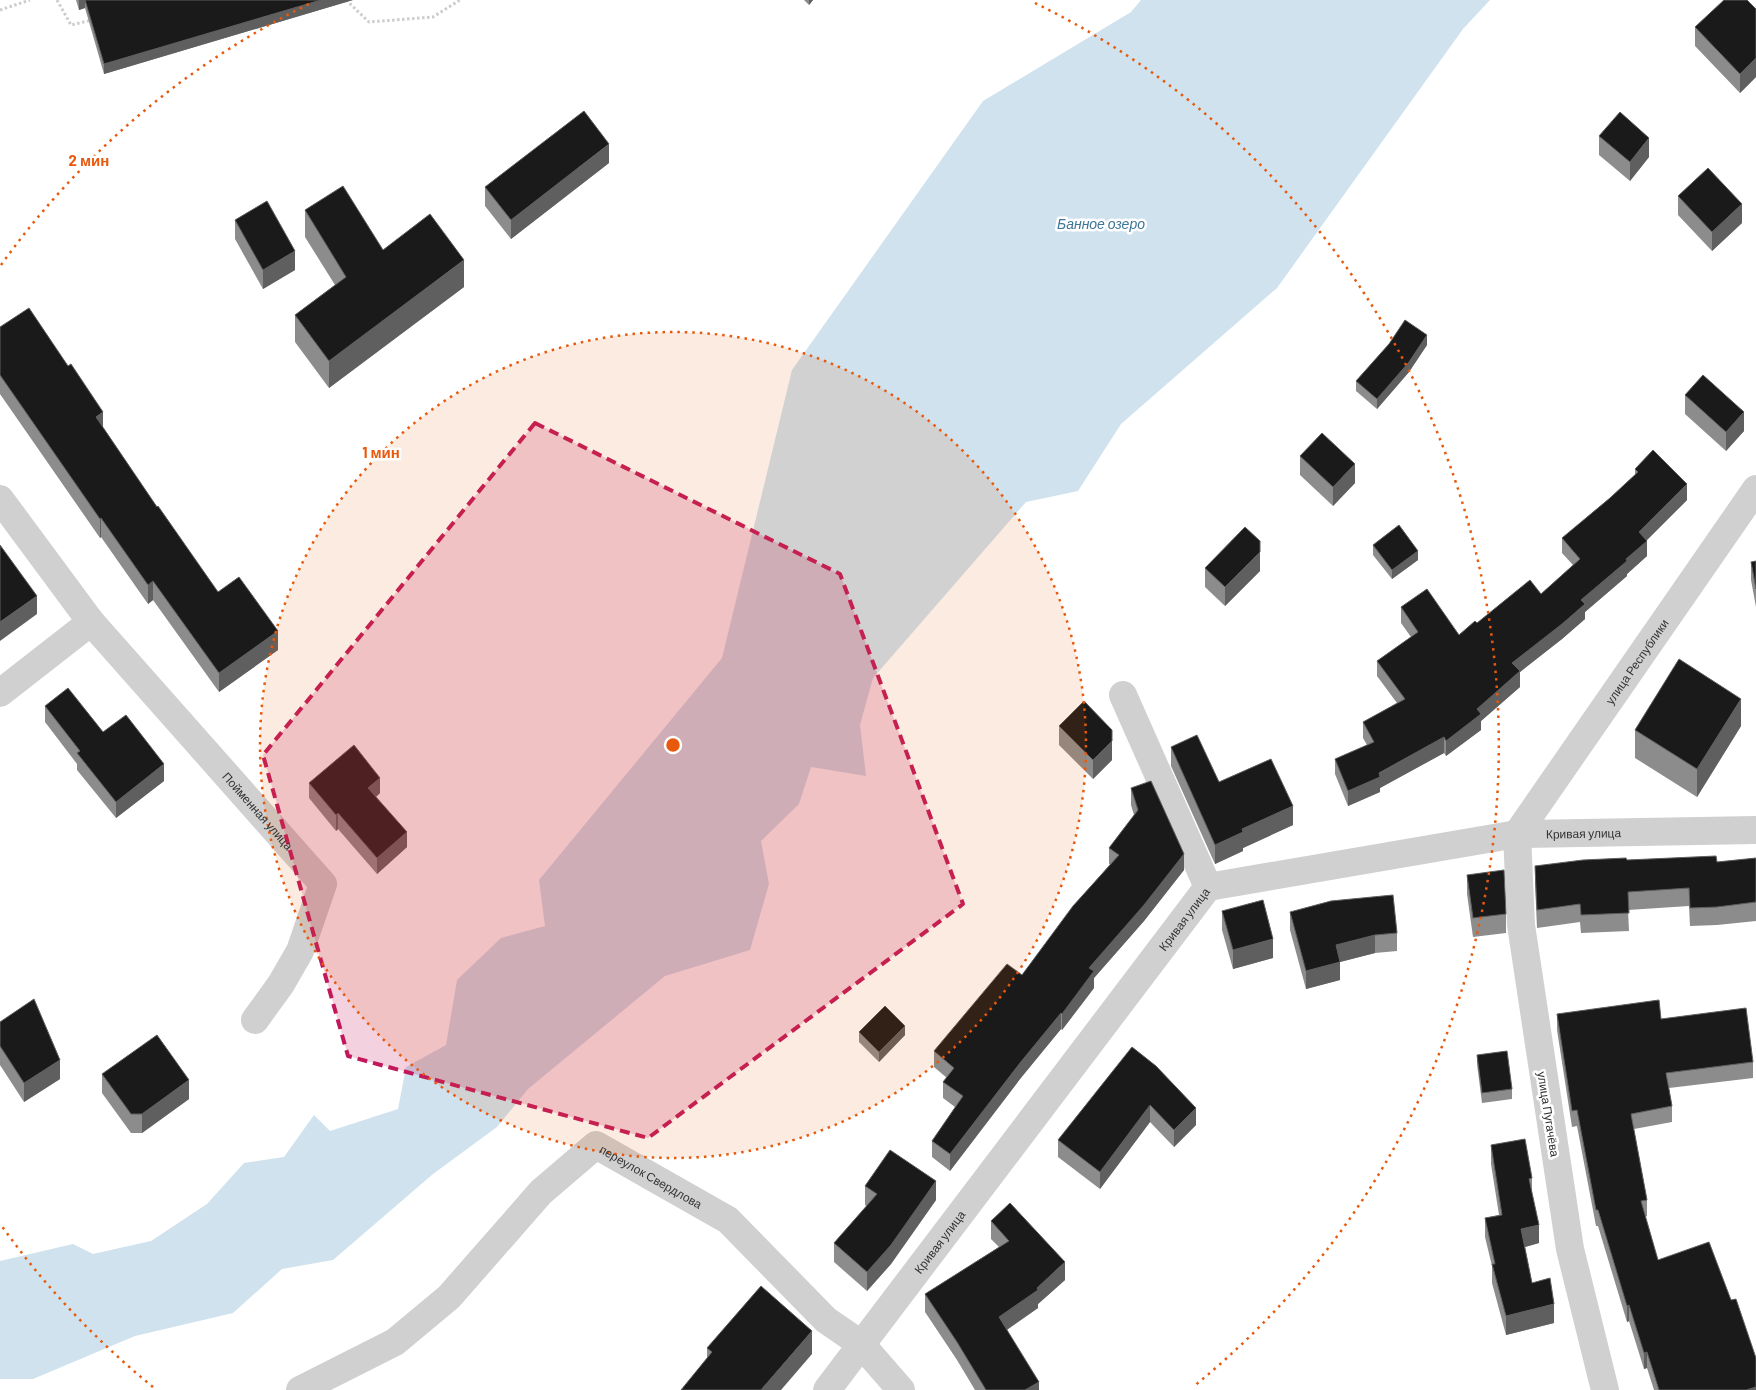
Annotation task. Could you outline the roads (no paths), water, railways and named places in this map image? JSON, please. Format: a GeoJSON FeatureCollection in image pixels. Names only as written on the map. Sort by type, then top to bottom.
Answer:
{"type":"FeatureCollection","features":[{"type":"Feature","properties":{"kind":"street","name":"улица Республики"},"geometry":{"type":"LineString","coordinates":[[1517,834],[1756,489]]}},
{"type":"Feature","properties":{"kind":"street","name":"Пойменная улица"},"geometry":{"type":"LineString","coordinates":[[0,499],[90,622],[323,884],[300,951],[281,984],[255,1020]]}},
{"type":"Feature","properties":{"kind":"street"},"geometry":{"type":"LineString","coordinates":[[0,693],[90,622]]}},
{"type":"Feature","properties":{"kind":"street"},"geometry":{"type":"LineString","coordinates":[[1123,695],[1208,887]]}},
{"type":"Feature","properties":{"kind":"street","name":"Кривая улица"},"geometry":{"type":"LineString","coordinates":[[827,1390],[1208,887],[1517,834],[1756,830]]}},
{"type":"Feature","properties":{"kind":"street","name":"улица Пугачёва"},"geometry":{"type":"LineString","coordinates":[[1517,834],[1521,925],[1570,1249],[1605,1390]]}},
{"type":"Feature","properties":{"kind":"street","name":"переулок Свердлова"},"geometry":{"type":"LineString","coordinates":[[300,1390],[395,1342],[442,1304],[541,1192],[596,1145],[728,1220],[826,1320],[861,1344],[900,1390]]}},
{"type":"Feature","properties":{"kind":"water","name":"Банное озеро"},"geometry":{"type":"Polygon","coordinates":[[[1141,0],[1490,0],[1463,29],[1277,288],[1121,424],[1078,491],[1026,502],[873,678],[860,725],[866,776],[811,767],[799,804],[761,841],[769,884],[750,950],[665,976],[528,1089],[497,1127],[433,1174],[333,1260],[282,1269],[233,1313],[135,1336],[33,1379],[0,1379],[0,1261],[73,1244],[93,1254],[151,1241],[207,1204],[244,1163],[284,1157],[314,1115],[330,1131],[398,1109],[406,1067],[446,1045],[457,980],[501,938],[545,926],[539,880],[722,658],[792,370],[983,101],[1131,12],[1141,0]]]}}]}
